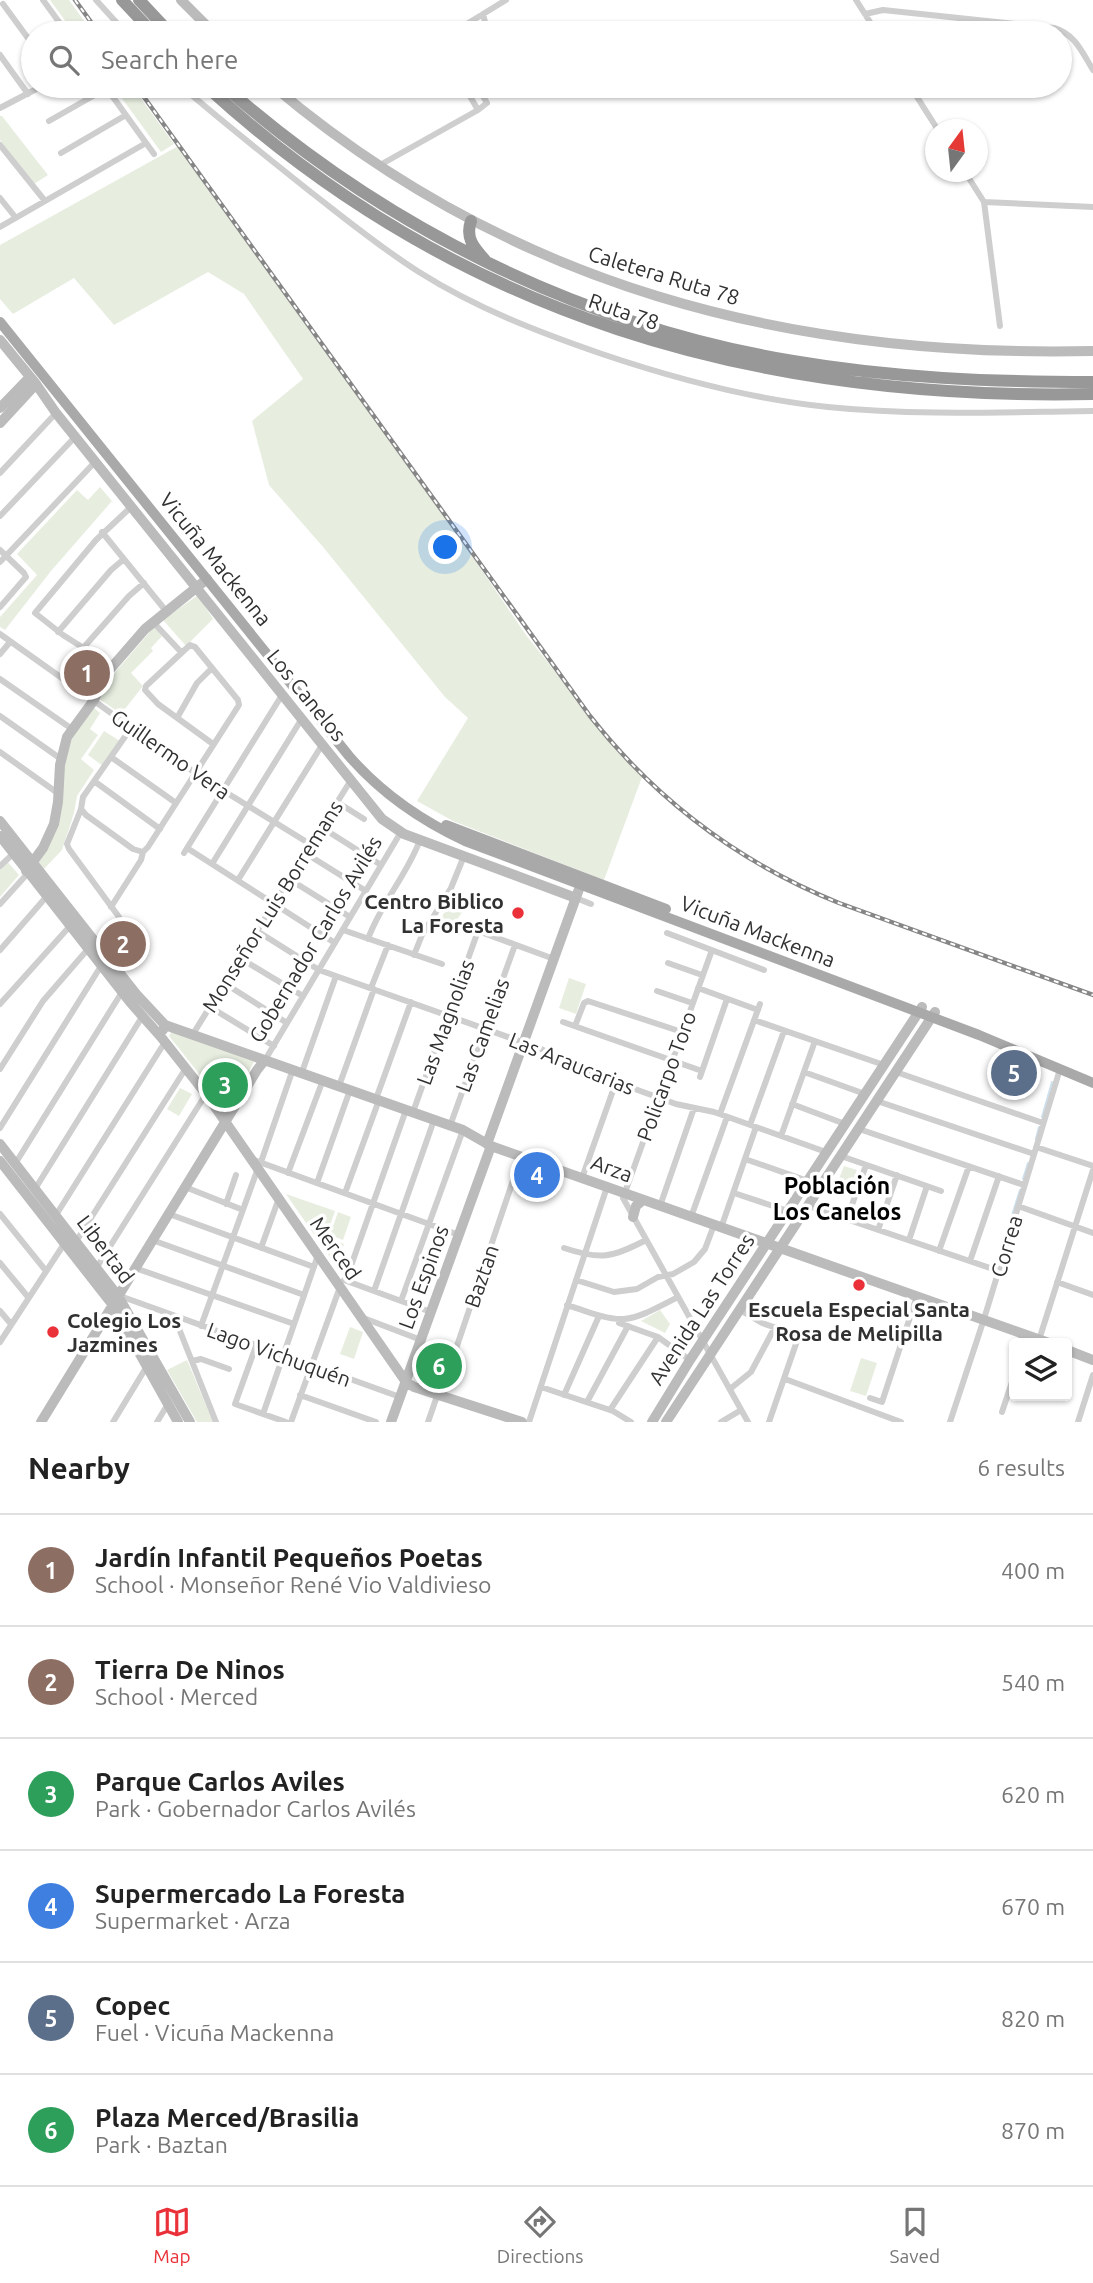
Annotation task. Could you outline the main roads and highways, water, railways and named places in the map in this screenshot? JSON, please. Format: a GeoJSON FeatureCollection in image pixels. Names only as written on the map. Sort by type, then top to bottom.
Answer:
{"type":"FeatureCollection","features":[{"type":"Feature","properties":{"kind":"highway"},"geometry":{"type":"LineString","coordinates":[[122,0],[142,21]]}},
{"type":"Feature","properties":{"kind":"highway"},"geometry":{"type":"LineString","coordinates":[[139,0],[159,21]]}},
{"type":"Feature","properties":{"kind":"highway","name":"Ruta 78"},"geometry":{"type":"LineString","coordinates":[[220,98],[307,169],[397,229],[510,288],[617,330],[724,360],[831,380],[941,391],[1093,394]]}},
{"type":"Feature","properties":{"kind":"highway","name":"Ruta 78"},"geometry":{"type":"LineString","coordinates":[[239,98],[343,180],[422,229],[490,265],[566,298],[641,325],[704,343],[842,369],[928,377],[1093,382]]}},
{"type":"Feature","properties":{"kind":"highway"},"geometry":{"type":"LineString","coordinates":[[471,221],[468,232],[471,243],[490,265]]}},
{"type":"Feature","properties":{"kind":"main road","name":"Vicuña Mackenna"},"geometry":{"type":"LineString","coordinates":[[0,322],[356,764],[380,789],[411,812],[465,841],[582,881],[1093,1076]]}},
{"type":"Feature","properties":{"kind":"main road","name":"Vicuña Mackenna"},"geometry":{"type":"LineString","coordinates":[[934,1015],[1093,1083]]}},
{"type":"Feature","properties":{"kind":"waterway"},"geometry":{"type":"LineString","coordinates":[[1042,1117],[1052,1082]]}},
{"type":"Feature","properties":{"kind":"waterway"},"geometry":{"type":"LineString","coordinates":[[1036,1139],[1039,1127]]}},
{"type":"Feature","properties":{"kind":"waterway"},"geometry":{"type":"LineString","coordinates":[[1023,1179],[1028,1163]]}},
{"type":"Feature","properties":{"kind":"waterway"},"geometry":{"type":"LineString","coordinates":[[996,1266],[1020,1190]]}},
{"type":"Feature","properties":{"kind":"railway"},"geometry":{"type":"LineString","coordinates":[[75,0],[90,21]]}},
{"type":"Feature","properties":{"kind":"railway"},"geometry":{"type":"LineString","coordinates":[[145,98],[590,716],[643,775],[702,826],[768,869],[803,887],[839,903],[1093,995]]}},
{"type":"Feature","properties":{"kind":"place","name":"Jardín Infantil Pequeños Poetas"},"geometry":{"type":"Point","coordinates":[87,673]}},
{"type":"Feature","properties":{"kind":"place","name":"Centro Biblico La Foresta"},"geometry":{"type":"Point","coordinates":[518,913]}},
{"type":"Feature","properties":{"kind":"place","name":"Tierra De Ninos"},"geometry":{"type":"Point","coordinates":[123,944]}},
{"type":"Feature","properties":{"kind":"place","name":"Copec"},"geometry":{"type":"Point","coordinates":[1014,1073]}},
{"type":"Feature","properties":{"kind":"place","name":"Parque Carlos Aviles"},"geometry":{"type":"Point","coordinates":[225,1085]}},
{"type":"Feature","properties":{"kind":"place","name":"Supermercado La Foresta"},"geometry":{"type":"Point","coordinates":[537,1175]}},
{"type":"Feature","properties":{"kind":"place","name":"Escuela Especial Santa Rosa de Melipilla"},"geometry":{"type":"Point","coordinates":[859,1285]}},
{"type":"Feature","properties":{"kind":"place","name":"Colegio Los Jazmines"},"geometry":{"type":"Point","coordinates":[53,1332]}},
{"type":"Feature","properties":{"kind":"place","name":"Plaza Merced/Brasilia"},"geometry":{"type":"Point","coordinates":[439,1366]}},
{"type":"Feature","properties":{"kind":"district","name":"Población Los Canelos"},"geometry":{"type":"Point","coordinates":[837,1198]}}]}
